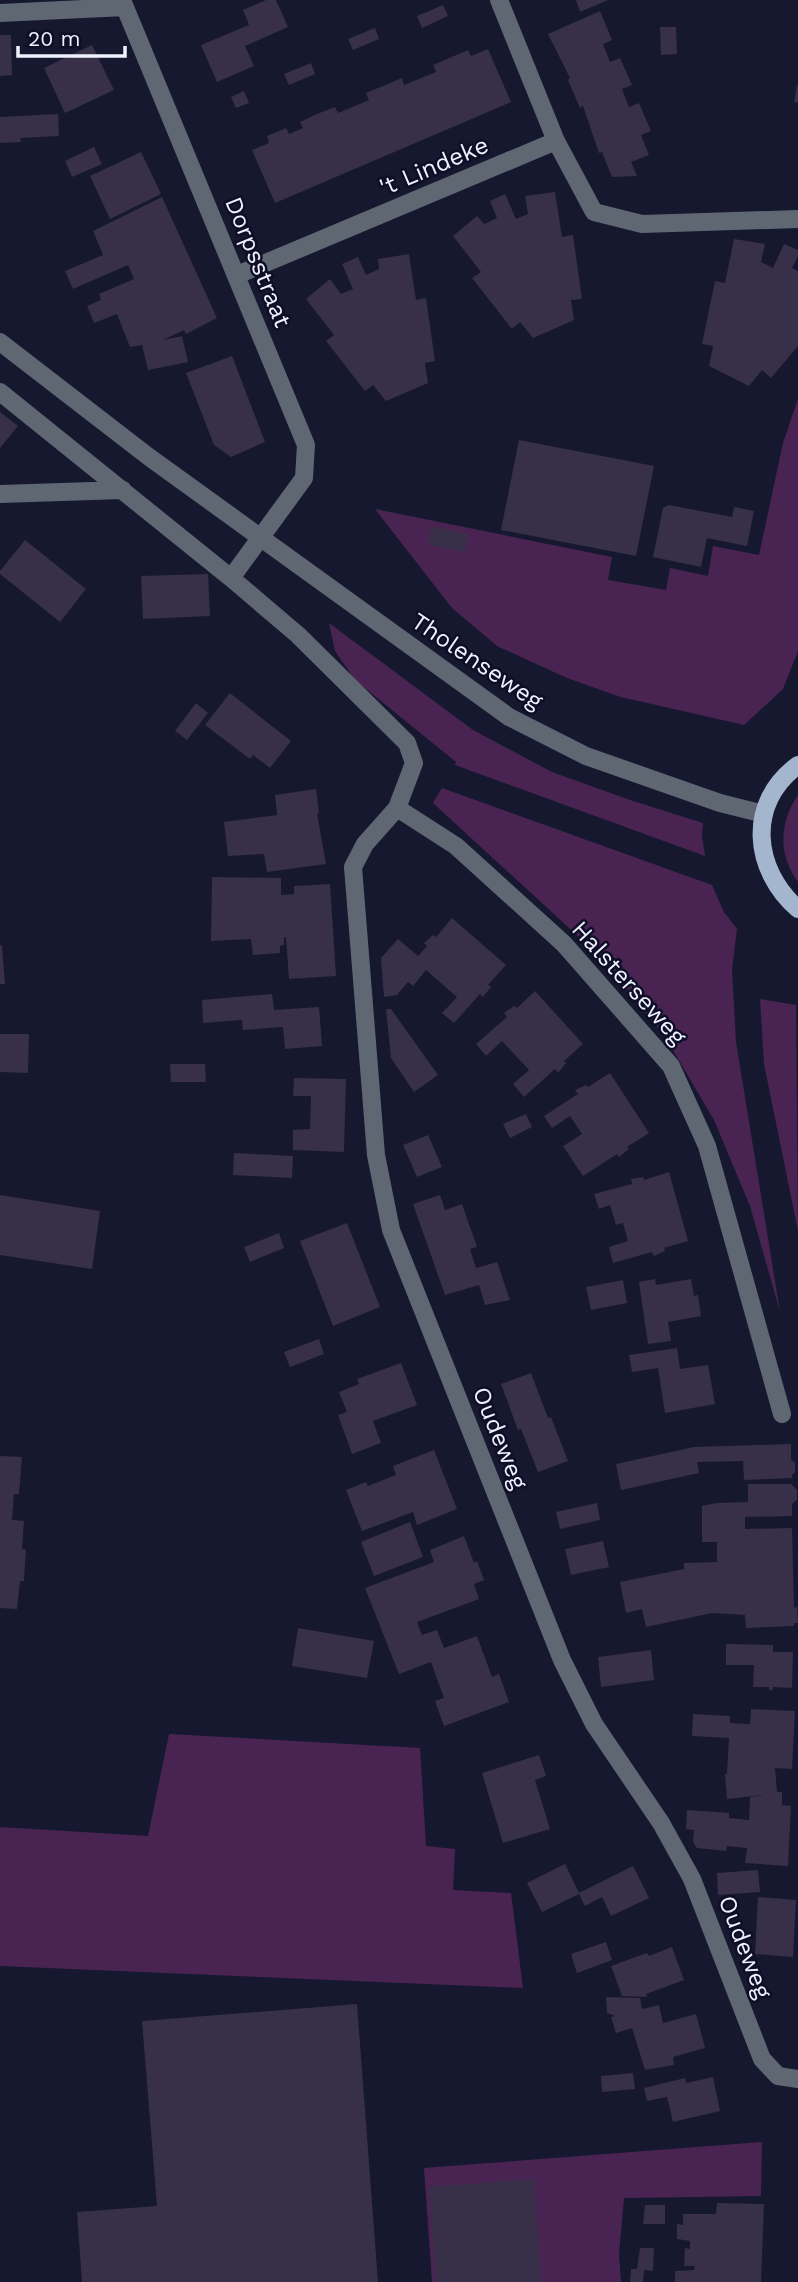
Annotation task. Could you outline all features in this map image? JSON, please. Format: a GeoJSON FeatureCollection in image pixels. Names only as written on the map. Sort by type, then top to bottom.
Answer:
{"type":"FeatureCollection","features":[{"type":"Feature","properties":{"kind":"main road"},"geometry":{"type":"LineString","coordinates":[[798,765],[789,771],[774,791],[764,814],[761,836],[764,857],[777,887],[798,909]]}},
{"type":"Feature","properties":{"kind":"street"},"geometry":{"type":"LineString","coordinates":[[499,0],[556,141],[594,212],[642,224],[798,219]]}},
{"type":"Feature","properties":{"kind":"street"},"geometry":{"type":"LineString","coordinates":[[0,13],[124,4]]}},
{"type":"Feature","properties":{"kind":"street","name":"Dorpsstraat"},"geometry":{"type":"LineString","coordinates":[[124,4],[306,445],[304,478],[260,538]]}},
{"type":"Feature","properties":{"kind":"street","name":"'t Lindeke"},"geometry":{"type":"LineString","coordinates":[[237,275],[556,141]]}},
{"type":"Feature","properties":{"kind":"street","name":"Tholenseweg"},"geometry":{"type":"LineString","coordinates":[[0,342],[149,457],[509,717],[586,756],[720,803],[764,814]]}},
{"type":"Feature","properties":{"kind":"street"},"geometry":{"type":"LineString","coordinates":[[0,392],[230,578],[260,538]]}},
{"type":"Feature","properties":{"kind":"street"},"geometry":{"type":"LineString","coordinates":[[0,494],[123,490]]}},
{"type":"Feature","properties":{"kind":"street","name":"Oudeweg"},"geometry":{"type":"LineString","coordinates":[[230,578],[298,635],[407,743],[414,763],[397,808],[365,844],[353,867],[376,1154],[390,1230],[562,1660],[594,1724],[661,1823],[692,1879],[762,2059],[778,2076],[798,2079]]}},
{"type":"Feature","properties":{"kind":"street","name":"Halsterseweg"},"geometry":{"type":"LineString","coordinates":[[397,808],[456,846],[564,944],[671,1066],[707,1146],[782,1415]]}},
{"type":"Feature","properties":{"kind":"shaded area"},"geometry":{"type":"Polygon","coordinates":[[[798,399],[798,651],[783,689],[744,725],[621,697],[567,678],[497,646],[452,608],[375,509],[612,557],[608,580],[666,590],[670,568],[708,576],[713,546],[759,555],[783,443],[798,399]]]}},
{"type":"Feature","properties":{"kind":"shaded area"},"geometry":{"type":"Polygon","coordinates":[[[329,623],[473,730],[552,772],[703,823],[705,856],[455,765],[456,762],[355,680],[335,651],[329,623]]]}},
{"type":"Feature","properties":{"kind":"shaded area"},"geometry":{"type":"Polygon","coordinates":[[[442,788],[712,885],[724,912],[737,929],[732,970],[736,1042],[780,1312],[750,1206],[714,1120],[664,1035],[592,949],[433,803],[442,788]]]}},
{"type":"Feature","properties":{"kind":"shaded area"},"geometry":{"type":"Polygon","coordinates":[[[798,795],[798,882],[787,861],[783,839],[787,817],[798,795]]]}},
{"type":"Feature","properties":{"kind":"shaded area"},"geometry":{"type":"Polygon","coordinates":[[[760,999],[796,1005],[798,1231],[764,1064],[760,999]]]}},
{"type":"Feature","properties":{"kind":"shaded area"},"geometry":{"type":"Polygon","coordinates":[[[169,1734],[420,1748],[426,1846],[455,1849],[453,1890],[511,1893],[523,1988],[0,1966],[0,1827],[148,1836],[169,1734]]]}},
{"type":"Feature","properties":{"kind":"shaded area"},"geometry":{"type":"Polygon","coordinates":[[[762,2142],[761,2196],[624,2198],[619,2254],[621,2282],[432,2282],[424,2168],[762,2142]]]}},
{"type":"Feature","properties":{"kind":"building"},"geometry":{"type":"Polygon","coordinates":[[[266,0],[276,0],[288,27],[245,46],[254,66],[217,82],[201,45],[249,25],[243,10],[266,0]]]}},
{"type":"Feature","properties":{"kind":"building"},"geometry":{"type":"Polygon","coordinates":[[[576,0],[608,0],[580,12],[576,0]]]}},
{"type":"Feature","properties":{"kind":"building"},"geometry":{"type":"Polygon","coordinates":[[[443,5],[448,16],[422,28],[417,16],[443,5]]]}},
{"type":"Feature","properties":{"kind":"building"},"geometry":{"type":"Polygon","coordinates":[[[600,11],[612,40],[603,44],[610,62],[620,58],[632,85],[622,89],[629,107],[639,103],[651,131],[641,135],[649,155],[631,162],[637,176],[612,177],[602,152],[599,153],[583,106],[580,108],[568,80],[570,78],[548,34],[600,11]]]}},
{"type":"Feature","properties":{"kind":"building"},"geometry":{"type":"Polygon","coordinates":[[[660,27],[676,27],[677,54],[661,55],[660,27]]]}},
{"type":"Feature","properties":{"kind":"building"},"geometry":{"type":"Polygon","coordinates":[[[375,28],[379,39],[353,50],[348,39],[375,28]]]}},
{"type":"Feature","properties":{"kind":"building"},"geometry":{"type":"Polygon","coordinates":[[[0,35],[11,35],[12,75],[0,76],[0,35]]]}},
{"type":"Feature","properties":{"kind":"building"},"geometry":{"type":"Polygon","coordinates":[[[92,45],[114,90],[65,113],[44,68],[92,45]]]}},
{"type":"Feature","properties":{"kind":"building"},"geometry":{"type":"Polygon","coordinates":[[[488,49],[511,102],[275,203],[252,150],[269,143],[267,136],[286,128],[289,134],[303,128],[300,122],[317,114],[335,107],[338,113],[369,100],[366,93],[402,78],[404,85],[436,72],[433,65],[468,50],[471,56],[488,49]]]}},
{"type":"Feature","properties":{"kind":"building"},"geometry":{"type":"Polygon","coordinates":[[[311,63],[315,74],[289,85],[284,74],[311,63]]]}},
{"type":"Feature","properties":{"kind":"building"},"geometry":{"type":"Polygon","coordinates":[[[798,85],[798,103],[794,102],[798,85]]]}},
{"type":"Feature","properties":{"kind":"building"},"geometry":{"type":"Polygon","coordinates":[[[244,91],[249,103],[236,108],[231,97],[244,91]]]}},
{"type":"Feature","properties":{"kind":"building"},"geometry":{"type":"Polygon","coordinates":[[[58,114],[59,136],[20,138],[21,142],[0,143],[0,117],[58,114]]]}},
{"type":"Feature","properties":{"kind":"building"},"geometry":{"type":"Polygon","coordinates":[[[94,147],[102,164],[72,177],[65,161],[94,147]]]}},
{"type":"Feature","properties":{"kind":"building"},"geometry":{"type":"Polygon","coordinates":[[[141,152],[161,194],[110,219],[90,176],[141,152]]]}},
{"type":"Feature","properties":{"kind":"building"},"geometry":{"type":"Polygon","coordinates":[[[555,192],[562,237],[573,235],[582,299],[571,300],[574,320],[533,338],[520,322],[512,329],[472,278],[481,272],[453,236],[477,216],[484,224],[497,218],[490,201],[505,194],[516,219],[528,214],[525,196],[555,192]]]}},
{"type":"Feature","properties":{"kind":"building"},"geometry":{"type":"Polygon","coordinates":[[[162,197],[217,318],[186,334],[184,330],[163,340],[182,336],[188,362],[148,370],[142,345],[130,347],[117,314],[94,323],[87,306],[101,300],[99,294],[134,279],[128,265],[73,289],[65,271],[103,255],[93,231],[162,197]]]}},
{"type":"Feature","properties":{"kind":"building"},"geometry":{"type":"Polygon","coordinates":[[[734,239],[765,244],[761,262],[773,268],[784,244],[798,250],[792,268],[798,271],[798,346],[771,378],[762,370],[749,386],[709,366],[713,346],[702,344],[715,281],[725,283],[734,239]]]}},
{"type":"Feature","properties":{"kind":"building"},"geometry":{"type":"Polygon","coordinates":[[[409,254],[416,300],[426,298],[435,361],[425,363],[428,383],[386,401],[373,385],[365,391],[326,341],[334,335],[306,299],[330,279],[341,294],[353,289],[342,264],[358,257],[366,275],[379,269],[378,259],[409,254]]]}},
{"type":"Feature","properties":{"kind":"building"},"geometry":{"type":"Polygon","coordinates":[[[232,356],[265,442],[231,457],[214,445],[186,373],[232,356]]]}},
{"type":"Feature","properties":{"kind":"building"},"geometry":{"type":"Polygon","coordinates":[[[0,412],[18,426],[0,448],[0,412]]]}},
{"type":"Feature","properties":{"kind":"building"},"geometry":{"type":"Polygon","coordinates":[[[519,440],[654,466],[636,556],[501,530],[519,440]]]}},
{"type":"Feature","properties":{"kind":"building"},"geometry":{"type":"Polygon","coordinates":[[[669,505],[732,517],[734,507],[754,511],[747,546],[707,538],[701,567],[653,557],[663,508],[669,505]]]}},
{"type":"Feature","properties":{"kind":"building"},"geometry":{"type":"Polygon","coordinates":[[[431,526],[468,534],[465,552],[428,545],[431,526]]]}},
{"type":"Feature","properties":{"kind":"building"},"geometry":{"type":"Polygon","coordinates":[[[25,540],[86,589],[60,622],[0,574],[25,540]]]}},
{"type":"Feature","properties":{"kind":"building"},"geometry":{"type":"Polygon","coordinates":[[[208,574],[210,616],[143,619],[141,576],[208,574]]]}},
{"type":"Feature","properties":{"kind":"building"},"geometry":{"type":"Polygon","coordinates":[[[230,693],[291,741],[270,768],[253,755],[250,759],[205,725],[230,693]]]}},
{"type":"Feature","properties":{"kind":"building"},"geometry":{"type":"Polygon","coordinates":[[[196,703],[208,713],[187,740],[175,731],[196,703]]]}},
{"type":"Feature","properties":{"kind":"building"},"geometry":{"type":"Polygon","coordinates":[[[316,789],[317,814],[326,864],[267,872],[264,854],[228,856],[224,822],[277,815],[275,795],[316,789]]]}},
{"type":"Feature","properties":{"kind":"building"},"geometry":{"type":"Polygon","coordinates":[[[212,877],[281,878],[281,895],[294,894],[294,886],[330,884],[336,976],[289,979],[286,937],[284,945],[280,946],[280,953],[253,955],[251,939],[211,941],[212,877]]]}},
{"type":"Feature","properties":{"kind":"building"},"geometry":{"type":"Polygon","coordinates":[[[452,918],[506,965],[488,985],[491,987],[483,997],[480,994],[454,1023],[442,1013],[457,997],[426,970],[413,986],[408,982],[397,995],[384,997],[381,958],[398,939],[418,956],[427,946],[424,943],[433,935],[436,937],[452,918]]]}},
{"type":"Feature","properties":{"kind":"building"},"geometry":{"type":"Polygon","coordinates":[[[2,945],[5,984],[0,984],[2,945]]]}},
{"type":"Feature","properties":{"kind":"building"},"geometry":{"type":"Polygon","coordinates":[[[535,991],[583,1044],[564,1061],[566,1063],[558,1073],[555,1069],[524,1097],[513,1084],[529,1070],[502,1041],[486,1056],[476,1044],[507,1017],[504,1013],[514,1006],[517,1008],[535,991]]]}},
{"type":"Feature","properties":{"kind":"building"},"geometry":{"type":"Polygon","coordinates":[[[272,994],[274,1010],[319,1007],[322,1046],[285,1049],[283,1027],[243,1030],[242,1020],[203,1023],[202,1000],[272,994]]]}},
{"type":"Feature","properties":{"kind":"building"},"geometry":{"type":"Polygon","coordinates":[[[386,1009],[391,1009],[438,1075],[414,1092],[391,1058],[386,1009]]]}},
{"type":"Feature","properties":{"kind":"building"},"geometry":{"type":"Polygon","coordinates":[[[0,1034],[29,1034],[28,1073],[0,1072],[0,1034]]]}},
{"type":"Feature","properties":{"kind":"building"},"geometry":{"type":"Polygon","coordinates":[[[170,1064],[205,1064],[206,1082],[171,1082],[170,1064]]]}},
{"type":"Feature","properties":{"kind":"building"},"geometry":{"type":"Polygon","coordinates":[[[610,1073],[649,1133],[627,1147],[629,1149],[619,1157],[617,1154],[583,1176],[563,1146],[582,1134],[570,1116],[552,1128],[544,1116],[578,1094],[575,1090],[586,1085],[588,1087],[610,1073]]]}},
{"type":"Feature","properties":{"kind":"building"},"geometry":{"type":"Polygon","coordinates":[[[294,1078],[346,1079],[344,1152],[293,1150],[293,1130],[310,1129],[311,1096],[293,1096],[294,1078]]]}},
{"type":"Feature","properties":{"kind":"building"},"geometry":{"type":"Polygon","coordinates":[[[526,1114],[532,1127],[510,1138],[503,1124],[526,1114]]]}},
{"type":"Feature","properties":{"kind":"building"},"geometry":{"type":"Polygon","coordinates":[[[428,1135],[442,1167],[417,1177],[403,1145],[428,1135]]]}},
{"type":"Feature","properties":{"kind":"building"},"geometry":{"type":"Polygon","coordinates":[[[234,1153],[293,1156],[292,1178],[233,1175],[234,1153]]]}},
{"type":"Feature","properties":{"kind":"building"},"geometry":{"type":"Polygon","coordinates":[[[669,1172],[688,1241],[664,1248],[665,1251],[654,1256],[652,1252],[613,1263],[609,1247],[628,1241],[623,1223],[616,1225],[610,1205],[599,1209],[594,1194],[632,1184],[631,1179],[643,1177],[644,1180],[669,1172]]]}},
{"type":"Feature","properties":{"kind":"building"},"geometry":{"type":"Polygon","coordinates":[[[0,1195],[100,1211],[92,1269],[0,1255],[0,1195]]]}},
{"type":"Feature","properties":{"kind":"building"},"geometry":{"type":"Polygon","coordinates":[[[440,1195],[445,1210],[462,1204],[477,1247],[470,1249],[476,1268],[497,1262],[510,1300],[485,1305],[479,1285],[445,1295],[413,1204],[440,1195]]]}},
{"type":"Feature","properties":{"kind":"building"},"geometry":{"type":"Polygon","coordinates":[[[347,1223],[380,1307],[333,1326],[300,1241],[347,1223]]]}},
{"type":"Feature","properties":{"kind":"building"},"geometry":{"type":"Polygon","coordinates":[[[279,1233],[284,1248],[250,1262],[244,1247],[279,1233]]]}},
{"type":"Feature","properties":{"kind":"building"},"geometry":{"type":"Polygon","coordinates":[[[655,1279],[656,1285],[691,1279],[694,1296],[698,1295],[701,1316],[668,1322],[671,1341],[648,1344],[639,1282],[655,1279]]]}},
{"type":"Feature","properties":{"kind":"building"},"geometry":{"type":"Polygon","coordinates":[[[623,1280],[627,1303],[591,1310],[586,1287],[623,1280]]]}},
{"type":"Feature","properties":{"kind":"building"},"geometry":{"type":"Polygon","coordinates":[[[319,1339],[324,1354],[290,1367],[284,1352],[319,1339]]]}},
{"type":"Feature","properties":{"kind":"building"},"geometry":{"type":"Polygon","coordinates":[[[677,1348],[680,1369],[708,1365],[715,1404],[665,1413],[658,1368],[632,1372],[629,1355],[677,1348]]]}},
{"type":"Feature","properties":{"kind":"building"},"geometry":{"type":"Polygon","coordinates":[[[401,1363],[417,1405],[373,1421],[381,1443],[352,1454],[338,1415],[347,1412],[339,1392],[359,1384],[357,1379],[401,1363]]]}},
{"type":"Feature","properties":{"kind":"building"},"geometry":{"type":"Polygon","coordinates":[[[531,1373],[568,1461],[538,1472],[521,1429],[518,1430],[501,1384],[531,1373]]]}},
{"type":"Feature","properties":{"kind":"building"},"geometry":{"type":"Polygon","coordinates":[[[791,1444],[791,1460],[795,1462],[792,1478],[744,1480],[743,1461],[697,1462],[699,1473],[621,1490],[616,1464],[694,1447],[791,1444]]]}},
{"type":"Feature","properties":{"kind":"building"},"geometry":{"type":"Polygon","coordinates":[[[434,1450],[457,1509],[417,1525],[413,1512],[362,1531],[346,1490],[366,1482],[368,1486],[396,1475],[393,1466],[434,1450]]]}},
{"type":"Feature","properties":{"kind":"building"},"geometry":{"type":"Polygon","coordinates":[[[0,1456],[22,1457],[19,1494],[14,1494],[12,1520],[24,1521],[22,1549],[26,1550],[24,1581],[20,1581],[17,1609],[0,1608],[0,1456]]]}},
{"type":"Feature","properties":{"kind":"building"},"geometry":{"type":"Polygon","coordinates":[[[748,1484],[791,1484],[797,1490],[797,1500],[792,1504],[792,1516],[745,1517],[745,1529],[792,1528],[794,1608],[797,1607],[798,1623],[794,1623],[794,1626],[746,1628],[745,1615],[712,1613],[646,1627],[642,1609],[626,1613],[620,1582],[684,1569],[684,1563],[717,1562],[717,1542],[702,1542],[702,1506],[748,1502],[748,1484]]]}},
{"type":"Feature","properties":{"kind":"building"},"geometry":{"type":"Polygon","coordinates":[[[597,1503],[600,1520],[560,1529],[556,1512],[597,1503]]]}},
{"type":"Feature","properties":{"kind":"building"},"geometry":{"type":"Polygon","coordinates":[[[410,1522],[423,1557],[374,1576],[361,1542],[410,1522]]]}},
{"type":"Feature","properties":{"kind":"building"},"geometry":{"type":"Polygon","coordinates":[[[464,1536],[484,1580],[474,1584],[479,1599],[417,1622],[422,1635],[437,1630],[444,1648],[477,1636],[492,1677],[499,1674],[509,1702],[444,1726],[435,1701],[444,1698],[431,1662],[399,1674],[365,1588],[434,1562],[430,1550],[464,1536]]]}},
{"type":"Feature","properties":{"kind":"building"},"geometry":{"type":"Polygon","coordinates":[[[603,1541],[609,1567],[571,1575],[565,1549],[603,1541]]]}},
{"type":"Feature","properties":{"kind":"building"},"geometry":{"type":"Polygon","coordinates":[[[298,1628],[374,1641],[367,1678],[292,1666],[298,1628]]]}},
{"type":"Feature","properties":{"kind":"building"},"geometry":{"type":"Polygon","coordinates":[[[726,1644],[773,1645],[773,1652],[793,1652],[792,1688],[773,1687],[773,1690],[769,1690],[769,1687],[753,1687],[754,1665],[726,1665],[726,1644]]]}},
{"type":"Feature","properties":{"kind":"building"},"geometry":{"type":"Polygon","coordinates":[[[651,1650],[654,1680],[601,1687],[598,1657],[651,1650]]]}},
{"type":"Feature","properties":{"kind":"building"},"geometry":{"type":"Polygon","coordinates":[[[751,1709],[795,1711],[792,1769],[775,1768],[777,1792],[782,1792],[782,1805],[791,1806],[788,1866],[745,1863],[747,1848],[727,1846],[726,1851],[697,1848],[693,1842],[694,1830],[686,1829],[687,1810],[729,1813],[729,1818],[749,1820],[750,1797],[765,1795],[727,1799],[725,1774],[729,1738],[692,1736],[693,1714],[730,1716],[730,1723],[750,1724],[751,1709]]]}},
{"type":"Feature","properties":{"kind":"building"},"geometry":{"type":"Polygon","coordinates":[[[539,1755],[546,1776],[535,1780],[550,1829],[503,1843],[482,1773],[539,1755]]]}},
{"type":"Feature","properties":{"kind":"building"},"geometry":{"type":"Polygon","coordinates":[[[565,1864],[579,1893],[633,1866],[649,1898],[611,1916],[602,1897],[585,1906],[579,1894],[542,1912],[527,1883],[565,1864]]]}},
{"type":"Feature","properties":{"kind":"building"},"geometry":{"type":"Polygon","coordinates":[[[758,1870],[760,1892],[718,1895],[717,1873],[758,1870]]]}},
{"type":"Feature","properties":{"kind":"building"},"geometry":{"type":"Polygon","coordinates":[[[758,1897],[796,1900],[793,1957],[755,1954],[758,1897]]]}},
{"type":"Feature","properties":{"kind":"building"},"geometry":{"type":"Polygon","coordinates":[[[606,1942],[612,1960],[577,1973],[571,1954],[606,1942]]]}},
{"type":"Feature","properties":{"kind":"building"},"geometry":{"type":"Polygon","coordinates":[[[672,1947],[684,1980],[646,1994],[647,1997],[622,1996],[611,1966],[672,1947]]]}},
{"type":"Feature","properties":{"kind":"building"},"geometry":{"type":"Polygon","coordinates":[[[606,1997],[640,1998],[642,2009],[659,2005],[663,2023],[696,2014],[705,2048],[673,2057],[674,2065],[645,2070],[632,2028],[616,2033],[611,2017],[615,2016],[607,2013],[606,1997]]]}},
{"type":"Feature","properties":{"kind":"building"},"geometry":{"type":"Polygon","coordinates":[[[357,2004],[378,2282],[82,2282],[77,2212],[157,2206],[142,2021],[357,2004]]]}},
{"type":"Feature","properties":{"kind":"building"},"geometry":{"type":"Polygon","coordinates":[[[633,2073],[635,2089],[602,2092],[601,2076],[633,2073]]]}},
{"type":"Feature","properties":{"kind":"building"},"geometry":{"type":"Polygon","coordinates":[[[713,2077],[720,2111],[673,2122],[667,2097],[647,2101],[644,2088],[685,2078],[686,2083],[713,2077]]]}},
{"type":"Feature","properties":{"kind":"building"},"geometry":{"type":"Polygon","coordinates":[[[534,2179],[541,2282],[436,2282],[429,2187],[534,2179]]]}},
{"type":"Feature","properties":{"kind":"building"},"geometry":{"type":"Polygon","coordinates":[[[717,2203],[764,2204],[761,2282],[675,2282],[675,2271],[694,2270],[695,2266],[684,2266],[685,2248],[690,2249],[690,2241],[677,2239],[677,2224],[683,2225],[683,2214],[716,2214],[717,2203]]]}},
{"type":"Feature","properties":{"kind":"building"},"geometry":{"type":"Polygon","coordinates":[[[645,2205],[665,2205],[665,2224],[643,2224],[645,2205]]]}},
{"type":"Feature","properties":{"kind":"building"},"geometry":{"type":"Polygon","coordinates":[[[640,2248],[654,2248],[653,2271],[644,2270],[643,2282],[630,2282],[631,2269],[637,2269],[640,2248]]]}}]}
